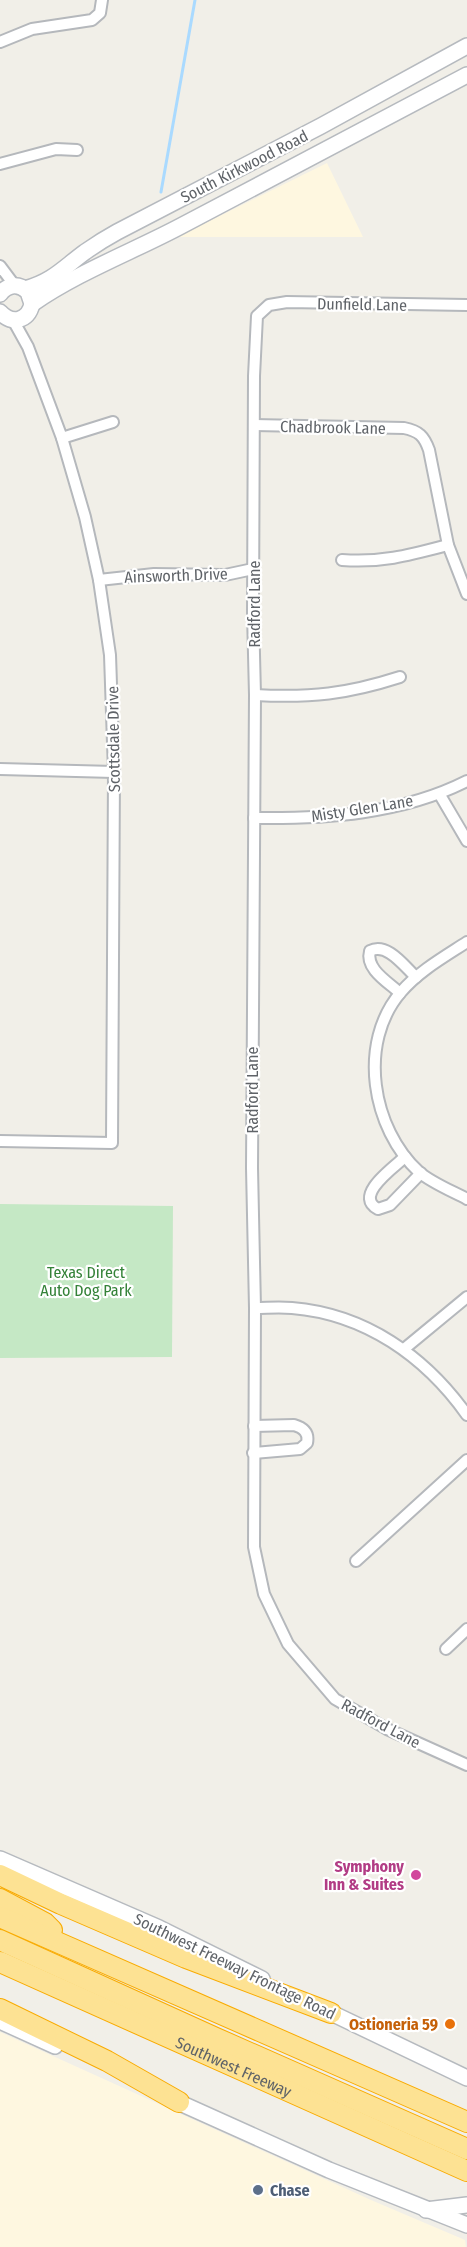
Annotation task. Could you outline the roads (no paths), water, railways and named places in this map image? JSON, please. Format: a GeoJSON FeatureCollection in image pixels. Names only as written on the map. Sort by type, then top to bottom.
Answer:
{"type":"FeatureCollection","features":[{"type":"Feature","properties":{"kind":"highway"},"geometry":{"type":"LineString","coordinates":[[0,1875],[186,1958],[331,2013]]}},
{"type":"Feature","properties":{"kind":"highway"},"geometry":{"type":"LineString","coordinates":[[0,1899],[45,1923],[71,1948]]}},
{"type":"Feature","properties":{"kind":"highway"},"geometry":{"type":"LineString","coordinates":[[0,1917],[467,2122]]}},
{"type":"Feature","properties":{"kind":"highway"},"geometry":{"type":"LineString","coordinates":[[0,1940],[467,2149]]}},
{"type":"Feature","properties":{"kind":"highway","name":"Southwest Freeway"},"geometry":{"type":"LineString","coordinates":[[0,1962],[464,2170]]}},
{"type":"Feature","properties":{"kind":"highway"},"geometry":{"type":"LineString","coordinates":[[0,2009],[107,2061],[179,2102]]}},
{"type":"Feature","properties":{"kind":"main road","name":"South Kirkwood Road"},"geometry":{"type":"LineString","coordinates":[[9,287],[42,285],[86,251],[117,232],[321,126],[467,46]]}},
{"type":"Feature","properties":{"kind":"main road"},"geometry":{"type":"LineString","coordinates":[[438,61],[452,83]]}},
{"type":"Feature","properties":{"kind":"main road","name":"South Kirkwood Road"},"geometry":{"type":"LineString","coordinates":[[32,304],[63,284],[334,147],[467,75]]}},
{"type":"Feature","properties":{"kind":"main road"},"geometry":{"type":"LineString","coordinates":[[321,126],[334,147]]}},
{"type":"Feature","properties":{"kind":"main road"},"geometry":{"type":"LineString","coordinates":[[235,171],[243,194]]}},
{"type":"Feature","properties":{"kind":"main road"},"geometry":{"type":"LineString","coordinates":[[117,232],[126,253]]}},
{"type":"Feature","properties":{"kind":"main road"},"geometry":{"type":"LineString","coordinates":[[8,316],[30,312],[32,304],[30,296],[9,287]]}},
{"type":"Feature","properties":{"kind":"main road","name":"Southwest Freeway Frontage Road"},"geometry":{"type":"LineString","coordinates":[[0,1859],[159,1928],[467,2078]]}},
{"type":"Feature","properties":{"kind":"main road"},"geometry":{"type":"LineString","coordinates":[[0,2021],[329,2170],[467,2225]]}},
{"type":"Feature","properties":{"kind":"main road"},"geometry":{"type":"LineString","coordinates":[[426,2210],[467,2205]]}},
{"type":"Feature","properties":{"kind":"street"},"geometry":{"type":"LineString","coordinates":[[0,42],[32,29],[92,20],[100,13],[102,0]]}},
{"type":"Feature","properties":{"kind":"street"},"geometry":{"type":"LineString","coordinates":[[0,164],[57,149],[77,150]]}},
{"type":"Feature","properties":{"kind":"street"},"geometry":{"type":"LineString","coordinates":[[0,266],[9,287]]}},
{"type":"Feature","properties":{"kind":"street","name":"Dunfield Lane"},"geometry":{"type":"LineString","coordinates":[[260,311],[269,305],[287,302],[467,305]]}},
{"type":"Feature","properties":{"kind":"street","name":"Radford Lane"},"geometry":{"type":"LineString","coordinates":[[260,311],[256,323],[254,425],[252,1168],[255,1308],[254,1547],[264,1594],[288,1644],[335,1699],[387,1729],[467,1765]]}},
{"type":"Feature","properties":{"kind":"street","name":"Scottsdale Drive"},"geometry":{"type":"LineString","coordinates":[[0,1141],[112,1143],[114,772],[110,655],[99,580],[85,517],[62,438],[28,347],[8,316]]}},
{"type":"Feature","properties":{"kind":"street"},"geometry":{"type":"LineString","coordinates":[[62,438],[113,422]]}},
{"type":"Feature","properties":{"kind":"street","name":"Chadbrook Lane"},"geometry":{"type":"LineString","coordinates":[[254,425],[411,429],[424,437],[429,450],[448,545]]}},
{"type":"Feature","properties":{"kind":"street"},"geometry":{"type":"LineString","coordinates":[[342,560],[369,562],[403,557],[448,545],[467,594]]}},
{"type":"Feature","properties":{"kind":"street","name":"Ainsworth Drive"},"geometry":{"type":"LineString","coordinates":[[99,580],[154,574],[225,575],[254,569]]}},
{"type":"Feature","properties":{"kind":"street"},"geometry":{"type":"LineString","coordinates":[[255,695],[297,697],[326,695],[358,689],[400,676]]}},
{"type":"Feature","properties":{"kind":"street"},"geometry":{"type":"LineString","coordinates":[[0,770],[114,772]]}},
{"type":"Feature","properties":{"kind":"street","name":"Misty Glen Lane"},"geometry":{"type":"LineString","coordinates":[[254,818],[327,817],[399,805],[440,795],[467,781]]}},
{"type":"Feature","properties":{"kind":"street"},"geometry":{"type":"LineString","coordinates":[[440,795],[467,840]]}},
{"type":"Feature","properties":{"kind":"street"},"geometry":{"type":"LineString","coordinates":[[467,942],[434,963],[400,993],[388,1011],[380,1032],[376,1054],[376,1085],[381,1114],[391,1137],[421,1173],[467,1199]]}},
{"type":"Feature","properties":{"kind":"street"},"geometry":{"type":"LineString","coordinates":[[400,993],[371,967],[368,958],[370,951],[376,948],[384,949],[416,977]]}},
{"type":"Feature","properties":{"kind":"street"},"geometry":{"type":"LineString","coordinates":[[405,1156],[369,1194],[369,1201],[373,1206],[378,1209],[390,1205],[421,1173]]}},
{"type":"Feature","properties":{"kind":"street"},"geometry":{"type":"LineString","coordinates":[[404,1349],[467,1297]]}},
{"type":"Feature","properties":{"kind":"street"},"geometry":{"type":"LineString","coordinates":[[255,1308],[292,1308],[339,1318],[363,1327],[404,1349],[430,1371],[467,1415]]}},
{"type":"Feature","properties":{"kind":"street"},"geometry":{"type":"LineString","coordinates":[[253,1453],[300,1449],[307,1443],[308,1437],[306,1431],[294,1425],[254,1426]]}},
{"type":"Feature","properties":{"kind":"street"},"geometry":{"type":"LineString","coordinates":[[356,1561],[467,1460]]}},
{"type":"Feature","properties":{"kind":"street"},"geometry":{"type":"LineString","coordinates":[[446,1649],[467,1629]]}},
{"type":"Feature","properties":{"kind":"waterway"},"geometry":{"type":"LineString","coordinates":[[161,192],[195,0]]}},
{"type":"Feature","properties":{"kind":"place","name":"Symphony Inn & Suites"},"geometry":{"type":"Point","coordinates":[416,1875]}},
{"type":"Feature","properties":{"kind":"place","name":"Ostioneria 59"},"geometry":{"type":"Point","coordinates":[450,2024]}},
{"type":"Feature","properties":{"kind":"place","name":"Chase"},"geometry":{"type":"Point","coordinates":[258,2190]}},
{"type":"Feature","properties":{"kind":"park label","name":"Texas Direct Auto Dog Park"},"geometry":{"type":"Point","coordinates":[86,1281]}}]}
